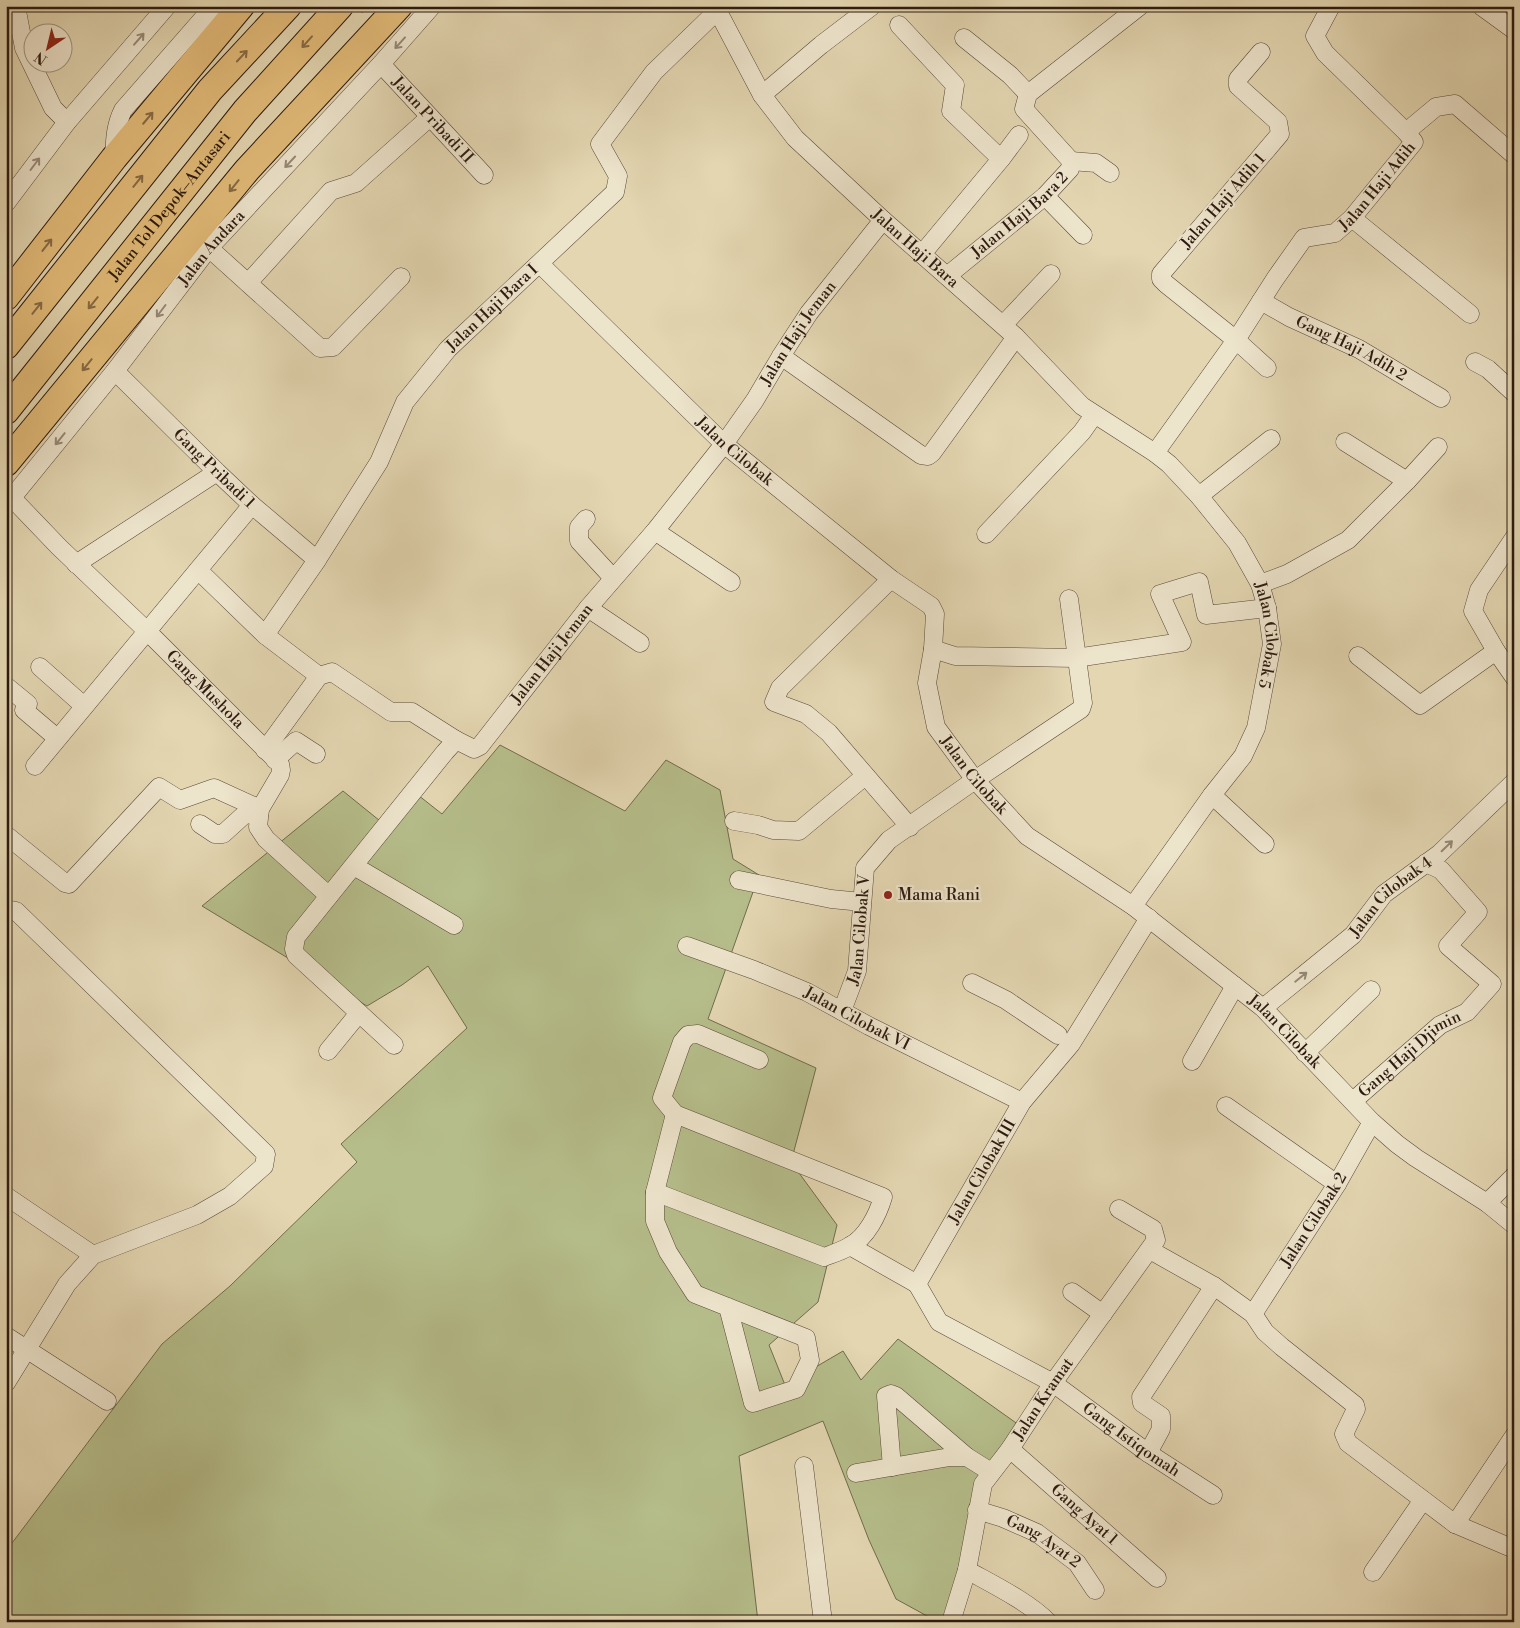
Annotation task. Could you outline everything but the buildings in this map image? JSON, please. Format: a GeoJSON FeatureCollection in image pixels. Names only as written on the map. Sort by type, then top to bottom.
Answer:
{"type":"FeatureCollection","features":[{"type":"Feature","properties":{"kind":"highway"},"geometry":{"type":"LineString","coordinates":[[6,297],[114,158],[241,6]]}},
{"type":"Feature","properties":{"kind":"highway"},"geometry":{"type":"LineString","coordinates":[[6,346],[210,90],[288,6]]}},
{"type":"Feature","properties":{"kind":"highway","name":"Jalan Tol Depok–Antasari"},"geometry":{"type":"LineString","coordinates":[[6,411],[246,111],[340,6]]}},
{"type":"Feature","properties":{"kind":"highway"},"geometry":{"type":"LineString","coordinates":[[6,463],[247,170],[399,6]]}},
{"type":"Feature","properties":{"kind":"street"},"geometry":{"type":"LineString","coordinates":[[16,6],[24,48],[53,108],[67,122]]}},
{"type":"Feature","properties":{"kind":"street"},"geometry":{"type":"LineString","coordinates":[[6,203],[67,122],[167,6]]}},
{"type":"Feature","properties":{"kind":"street"},"geometry":{"type":"LineString","coordinates":[[114,158],[115,133],[123,110],[214,6]]}},
{"type":"Feature","properties":{"kind":"street","name":"Jalan Andara"},"geometry":{"type":"LineString","coordinates":[[9,502],[115,371],[209,248],[381,64],[432,6]]}},
{"type":"Feature","properties":{"kind":"street"},"geometry":{"type":"LineString","coordinates":[[762,95],[821,45],[872,6]]}},
{"type":"Feature","properties":{"kind":"street"},"geometry":{"type":"LineString","coordinates":[[964,38],[1010,75],[1028,94],[1140,6]]}},
{"type":"Feature","properties":{"kind":"street"},"geometry":{"type":"LineString","coordinates":[[1331,6],[1315,36],[1325,53],[1406,132]]}},
{"type":"Feature","properties":{"kind":"street"},"geometry":{"type":"LineString","coordinates":[[1481,6],[1514,30]]}},
{"type":"Feature","properties":{"kind":"street","name":"Jalan Haji Bara"},"geometry":{"type":"LineString","coordinates":[[716,8],[762,95],[795,138],[883,220],[1016,337],[1082,406],[1155,453]]}},
{"type":"Feature","properties":{"kind":"street","name":"Jalan Haji Bara I"},"geometry":{"type":"LineString","coordinates":[[265,635],[317,560],[379,462],[405,402],[448,348],[615,192],[618,176],[600,144],[654,72],[716,8]]}},
{"type":"Feature","properties":{"kind":"street"},"geometry":{"type":"LineString","coordinates":[[899,25],[955,85],[951,111],[1001,159]]}},
{"type":"Feature","properties":{"kind":"street","name":"Jalan Haji Adih 1"},"geometry":{"type":"LineString","coordinates":[[1236,340],[1166,284],[1161,279],[1161,274],[1280,134],[1278,122],[1238,86],[1238,79],[1261,52]]}},
{"type":"Feature","properties":{"kind":"street","name":"Jalan Pribadi II"},"geometry":{"type":"LineString","coordinates":[[381,64],[484,175]]}},
{"type":"Feature","properties":{"kind":"street","name":"Jalan Haji Bara 2"},"geometry":{"type":"LineString","coordinates":[[947,276],[1045,196],[1070,169],[1071,161],[1024,109],[1028,94]]}},
{"type":"Feature","properties":{"kind":"street","name":"Jalan Haji Adih"},"geometry":{"type":"LineString","coordinates":[[1155,453],[1236,340],[1304,238],[1335,233],[1352,218],[1414,142],[1406,132],[1436,107],[1455,104],[1514,154]]}},
{"type":"Feature","properties":{"kind":"street"},"geometry":{"type":"LineString","coordinates":[[248,283],[331,191],[356,184],[430,117]]}},
{"type":"Feature","properties":{"kind":"street"},"geometry":{"type":"LineString","coordinates":[[922,254],[1019,135]]}},
{"type":"Feature","properties":{"kind":"street"},"geometry":{"type":"LineString","coordinates":[[1071,161],[1096,163],[1110,172]]}},
{"type":"Feature","properties":{"kind":"street"},"geometry":{"type":"LineString","coordinates":[[1045,196],[1082,235]]}},
{"type":"Feature","properties":{"kind":"street"},"geometry":{"type":"LineString","coordinates":[[1352,218],[1470,314]]}},
{"type":"Feature","properties":{"kind":"street","name":"Jalan Haji Jeman"},"geometry":{"type":"LineString","coordinates":[[456,740],[474,749],[480,746],[588,608],[655,532],[724,444],[755,400],[780,356],[809,313],[883,220]]}},
{"type":"Feature","properties":{"kind":"street"},"geometry":{"type":"LineString","coordinates":[[209,248],[320,348],[333,347],[401,277]]}},
{"type":"Feature","properties":{"kind":"street","name":"Jalan Cilobak"},"geometry":{"type":"LineString","coordinates":[[540,264],[724,444],[891,579],[930,606],[935,614],[933,649],[927,683],[936,727],[975,780],[1027,836],[1133,906],[1263,1008],[1372,1122],[1416,1158],[1512,1218]]}},
{"type":"Feature","properties":{"kind":"street"},"geometry":{"type":"LineString","coordinates":[[1003,325],[1051,274]]}},
{"type":"Feature","properties":{"kind":"street","name":"Gang Haji Adih 2"},"geometry":{"type":"LineString","coordinates":[[1261,301],[1288,317],[1359,349],[1441,398]]}},
{"type":"Feature","properties":{"kind":"street"},"geometry":{"type":"LineString","coordinates":[[780,356],[921,455],[928,456],[1016,337]]}},
{"type":"Feature","properties":{"kind":"street"},"geometry":{"type":"LineString","coordinates":[[1236,340],[1267,368]]}},
{"type":"Feature","properties":{"kind":"street"},"geometry":{"type":"LineString","coordinates":[[1475,362],[1488,369],[1514,393]]}},
{"type":"Feature","properties":{"kind":"street","name":"Gang Pribadi 1"},"geometry":{"type":"LineString","coordinates":[[115,371],[252,505],[317,560]]}},
{"type":"Feature","properties":{"kind":"street"},"geometry":{"type":"LineString","coordinates":[[986,534],[1082,432],[1094,415]]}},
{"type":"Feature","properties":{"kind":"street"},"geometry":{"type":"LineString","coordinates":[[1199,496],[1271,439]]}},
{"type":"Feature","properties":{"kind":"street"},"geometry":{"type":"LineString","coordinates":[[1345,442],[1407,481]]}},
{"type":"Feature","properties":{"kind":"street"},"geometry":{"type":"LineString","coordinates":[[1260,584],[1287,574],[1348,540],[1438,447]]}},
{"type":"Feature","properties":{"kind":"street","name":"Jalan Cilobak 5"},"geometry":{"type":"LineString","coordinates":[[1133,906],[1212,795],[1243,756],[1256,728],[1272,644],[1267,608],[1260,584],[1237,543],[1199,496],[1169,464],[1155,453]]}},
{"type":"Feature","properties":{"kind":"street"},"geometry":{"type":"LineString","coordinates":[[76,564],[217,472]]}},
{"type":"Feature","properties":{"kind":"street","name":"Gang Mushola"},"geometry":{"type":"LineString","coordinates":[[9,502],[148,632],[270,755]]}},
{"type":"Feature","properties":{"kind":"street"},"geometry":{"type":"LineString","coordinates":[[35,766],[252,505]]}},
{"type":"Feature","properties":{"kind":"street"},"geometry":{"type":"LineString","coordinates":[[586,519],[579,527],[578,541],[613,578]]}},
{"type":"Feature","properties":{"kind":"street"},"geometry":{"type":"LineString","coordinates":[[655,532],[731,582]]}},
{"type":"Feature","properties":{"kind":"street"},"geometry":{"type":"LineString","coordinates":[[1514,538],[1479,590],[1473,611],[1514,678]]}},
{"type":"Feature","properties":{"kind":"street"},"geometry":{"type":"LineString","coordinates":[[198,570],[265,635],[319,676]]}},
{"type":"Feature","properties":{"kind":"street"},"geometry":{"type":"LineString","coordinates":[[891,579],[780,688],[774,702],[806,714],[829,733],[910,827]]}},
{"type":"Feature","properties":{"kind":"street"},"geometry":{"type":"LineString","coordinates":[[933,649],[955,656],[1076,658],[1182,642],[1160,594],[1199,582],[1206,614],[1267,608]]}},
{"type":"Feature","properties":{"kind":"street"},"geometry":{"type":"LineString","coordinates":[[1069,599],[1076,658]]}},
{"type":"Feature","properties":{"kind":"street"},"geometry":{"type":"LineString","coordinates":[[588,608],[640,643]]}},
{"type":"Feature","properties":{"kind":"street"},"geometry":{"type":"LineString","coordinates":[[1358,656],[1420,704],[1496,651]]}},
{"type":"Feature","properties":{"kind":"street","name":"Jalan Cilobak V"},"geometry":{"type":"LineString","coordinates":[[842,1011],[857,971],[866,868],[890,840],[1081,709],[1083,703],[1076,658]]}},
{"type":"Feature","properties":{"kind":"street"},"geometry":{"type":"LineString","coordinates":[[40,667],[84,706]]}},
{"type":"Feature","properties":{"kind":"street"},"geometry":{"type":"LineString","coordinates":[[270,755],[319,676],[332,672],[391,712],[412,712],[456,740],[296,937],[294,949],[296,955],[394,1045]]}},
{"type":"Feature","properties":{"kind":"street"},"geometry":{"type":"LineString","coordinates":[[6,686],[28,704],[24,710],[58,738]]}},
{"type":"Feature","properties":{"kind":"street"},"geometry":{"type":"LineString","coordinates":[[270,755],[296,741],[316,754]]}},
{"type":"Feature","properties":{"kind":"street"},"geometry":{"type":"LineString","coordinates":[[270,755],[280,764],[281,770],[259,812],[258,827],[266,839],[329,896]]}},
{"type":"Feature","properties":{"kind":"street"},"geometry":{"type":"LineString","coordinates":[[734,821],[766,828],[799,831],[866,776]]}},
{"type":"Feature","properties":{"kind":"street","name":"Jalan Cilobak 4"},"geometry":{"type":"LineString","coordinates":[[1263,1008],[1353,935],[1384,894],[1439,854],[1514,782]]}},
{"type":"Feature","properties":{"kind":"street"},"geometry":{"type":"LineString","coordinates":[[6,835],[65,883],[69,884],[159,787],[180,800],[214,788],[259,812]]}},
{"type":"Feature","properties":{"kind":"street"},"geometry":{"type":"LineString","coordinates":[[1212,795],[1265,844]]}},
{"type":"Feature","properties":{"kind":"street"},"geometry":{"type":"LineString","coordinates":[[200,824],[215,834],[223,834],[245,814],[259,812]]}},
{"type":"Feature","properties":{"kind":"street","name":"Gang Haji Djimin"},"geometry":{"type":"LineString","coordinates":[[1353,1101],[1440,1025],[1468,1012],[1492,984],[1448,946],[1478,912],[1440,870],[1426,863]]}},
{"type":"Feature","properties":{"kind":"street"},"geometry":{"type":"LineString","coordinates":[[354,866],[454,925]]}},
{"type":"Feature","properties":{"kind":"street"},"geometry":{"type":"LineString","coordinates":[[748,882],[831,899],[862,902]]}},
{"type":"Feature","properties":{"kind":"street"},"geometry":{"type":"LineString","coordinates":[[6,909],[16,911],[266,1154],[264,1166],[230,1196],[198,1215],[93,1255],[67,1284],[6,1384]]}},
{"type":"Feature","properties":{"kind":"street","name":"Jalan Cilobak III"},"geometry":{"type":"LineString","coordinates":[[917,1284],[1022,1102],[1149,918]]}},
{"type":"Feature","properties":{"kind":"street","name":"Jalan Cilobak VI"},"geometry":{"type":"LineString","coordinates":[[687,946],[736,963],[807,992],[1022,1102]]}},
{"type":"Feature","properties":{"kind":"street"},"geometry":{"type":"LineString","coordinates":[[972,983],[1006,1000],[1065,1040]]}},
{"type":"Feature","properties":{"kind":"street"},"geometry":{"type":"LineString","coordinates":[[1192,1061],[1235,986]]}},
{"type":"Feature","properties":{"kind":"street"},"geometry":{"type":"LineString","coordinates":[[1305,1053],[1371,990]]}},
{"type":"Feature","properties":{"kind":"street"},"geometry":{"type":"LineString","coordinates":[[328,1052],[359,1013]]}},
{"type":"Feature","properties":{"kind":"street"},"geometry":{"type":"LineString","coordinates":[[655,1192],[824,1257],[850,1246],[859,1239],[879,1212],[883,1197],[675,1114],[662,1098],[682,1042],[688,1035],[698,1034],[759,1060]]}},
{"type":"Feature","properties":{"kind":"street"},"geometry":{"type":"LineString","coordinates":[[1226,1106],[1337,1184]]}},
{"type":"Feature","properties":{"kind":"street"},"geometry":{"type":"LineString","coordinates":[[675,1114],[655,1192],[656,1221],[668,1252],[695,1294],[728,1307],[806,1338],[810,1360],[796,1389],[753,1402],[728,1307]]}},
{"type":"Feature","properties":{"kind":"street","name":"Jalan Cilobak 2"},"geometry":{"type":"LineString","coordinates":[[1253,1314],[1337,1184],[1372,1122]]}},
{"type":"Feature","properties":{"kind":"street"},"geometry":{"type":"LineString","coordinates":[[1487,1202],[1511,1184]]}},
{"type":"Feature","properties":{"kind":"street"},"geometry":{"type":"LineString","coordinates":[[6,1196],[93,1255]]}},
{"type":"Feature","properties":{"kind":"street"},"geometry":{"type":"LineString","coordinates":[[1119,1208],[1153,1229],[1156,1240],[1150,1250],[1214,1286],[1253,1314],[1265,1332],[1355,1405],[1356,1409],[1344,1434],[1348,1443],[1455,1524],[1514,1549]]}},
{"type":"Feature","properties":{"kind":"street"},"geometry":{"type":"LineString","coordinates":[[850,1246],[917,1284],[939,1322],[1053,1383]]}},
{"type":"Feature","properties":{"kind":"street","name":"Jalan Kramat"},"geometry":{"type":"LineString","coordinates":[[951,1622],[967,1570],[983,1484],[1010,1449],[1053,1383],[1150,1250]]}},
{"type":"Feature","properties":{"kind":"street"},"geometry":{"type":"LineString","coordinates":[[1148,1453],[1160,1429],[1161,1416],[1142,1403],[1141,1397],[1214,1286]]}},
{"type":"Feature","properties":{"kind":"street"},"geometry":{"type":"LineString","coordinates":[[1072,1292],[1103,1314]]}},
{"type":"Feature","properties":{"kind":"street"},"geometry":{"type":"LineString","coordinates":[[6,1336],[107,1401]]}},
{"type":"Feature","properties":{"kind":"street","name":"Gang Istiqomah"},"geometry":{"type":"LineString","coordinates":[[1053,1383],[1148,1453],[1213,1494]]}},
{"type":"Feature","properties":{"kind":"street"},"geometry":{"type":"LineString","coordinates":[[892,1466],[886,1396],[891,1394],[896,1396],[966,1456],[991,1472]]}},
{"type":"Feature","properties":{"kind":"street"},"geometry":{"type":"LineString","coordinates":[[1455,1524],[1514,1436]]}},
{"type":"Feature","properties":{"kind":"street","name":"Gang Ayat 1"},"geometry":{"type":"LineString","coordinates":[[1010,1449],[1158,1578]]}},
{"type":"Feature","properties":{"kind":"street"},"geometry":{"type":"LineString","coordinates":[[856,1473],[966,1456]]}},
{"type":"Feature","properties":{"kind":"street"},"geometry":{"type":"LineString","coordinates":[[804,1466],[823,1622]]}},
{"type":"Feature","properties":{"kind":"street"},"geometry":{"type":"LineString","coordinates":[[1373,1572],[1423,1500]]}},
{"type":"Feature","properties":{"kind":"street","name":"Gang Ayat 2"},"geometry":{"type":"LineString","coordinates":[[977,1510],[1003,1518],[1037,1533],[1077,1563],[1095,1590]]}},
{"type":"Feature","properties":{"kind":"street"},"geometry":{"type":"LineString","coordinates":[[967,1570],[1043,1616],[1048,1622]]}},
{"type":"Feature","properties":{"kind":"green space"},"geometry":{"type":"Polygon","coordinates":[[[500,745],[625,811],[666,760],[720,790],[733,859],[759,875],[708,1019],[816,1068],[791,1162],[837,1225],[818,1302],[769,1345],[785,1385],[843,1351],[861,1380],[898,1339],[1026,1430],[984,1494],[954,1622],[938,1622],[896,1599],[869,1540],[823,1421],[739,1456],[758,1622],[6,1622],[6,1551],[162,1344],[230,1286],[357,1162],[341,1144],[467,1028],[428,966],[402,985],[367,1006],[202,906],[343,791],[390,829],[418,795],[442,814],[500,745]]]}},
{"type":"Feature","properties":{"kind":"place","name":"Mama Rani"},"geometry":{"type":"Point","coordinates":[888,895]}}]}
